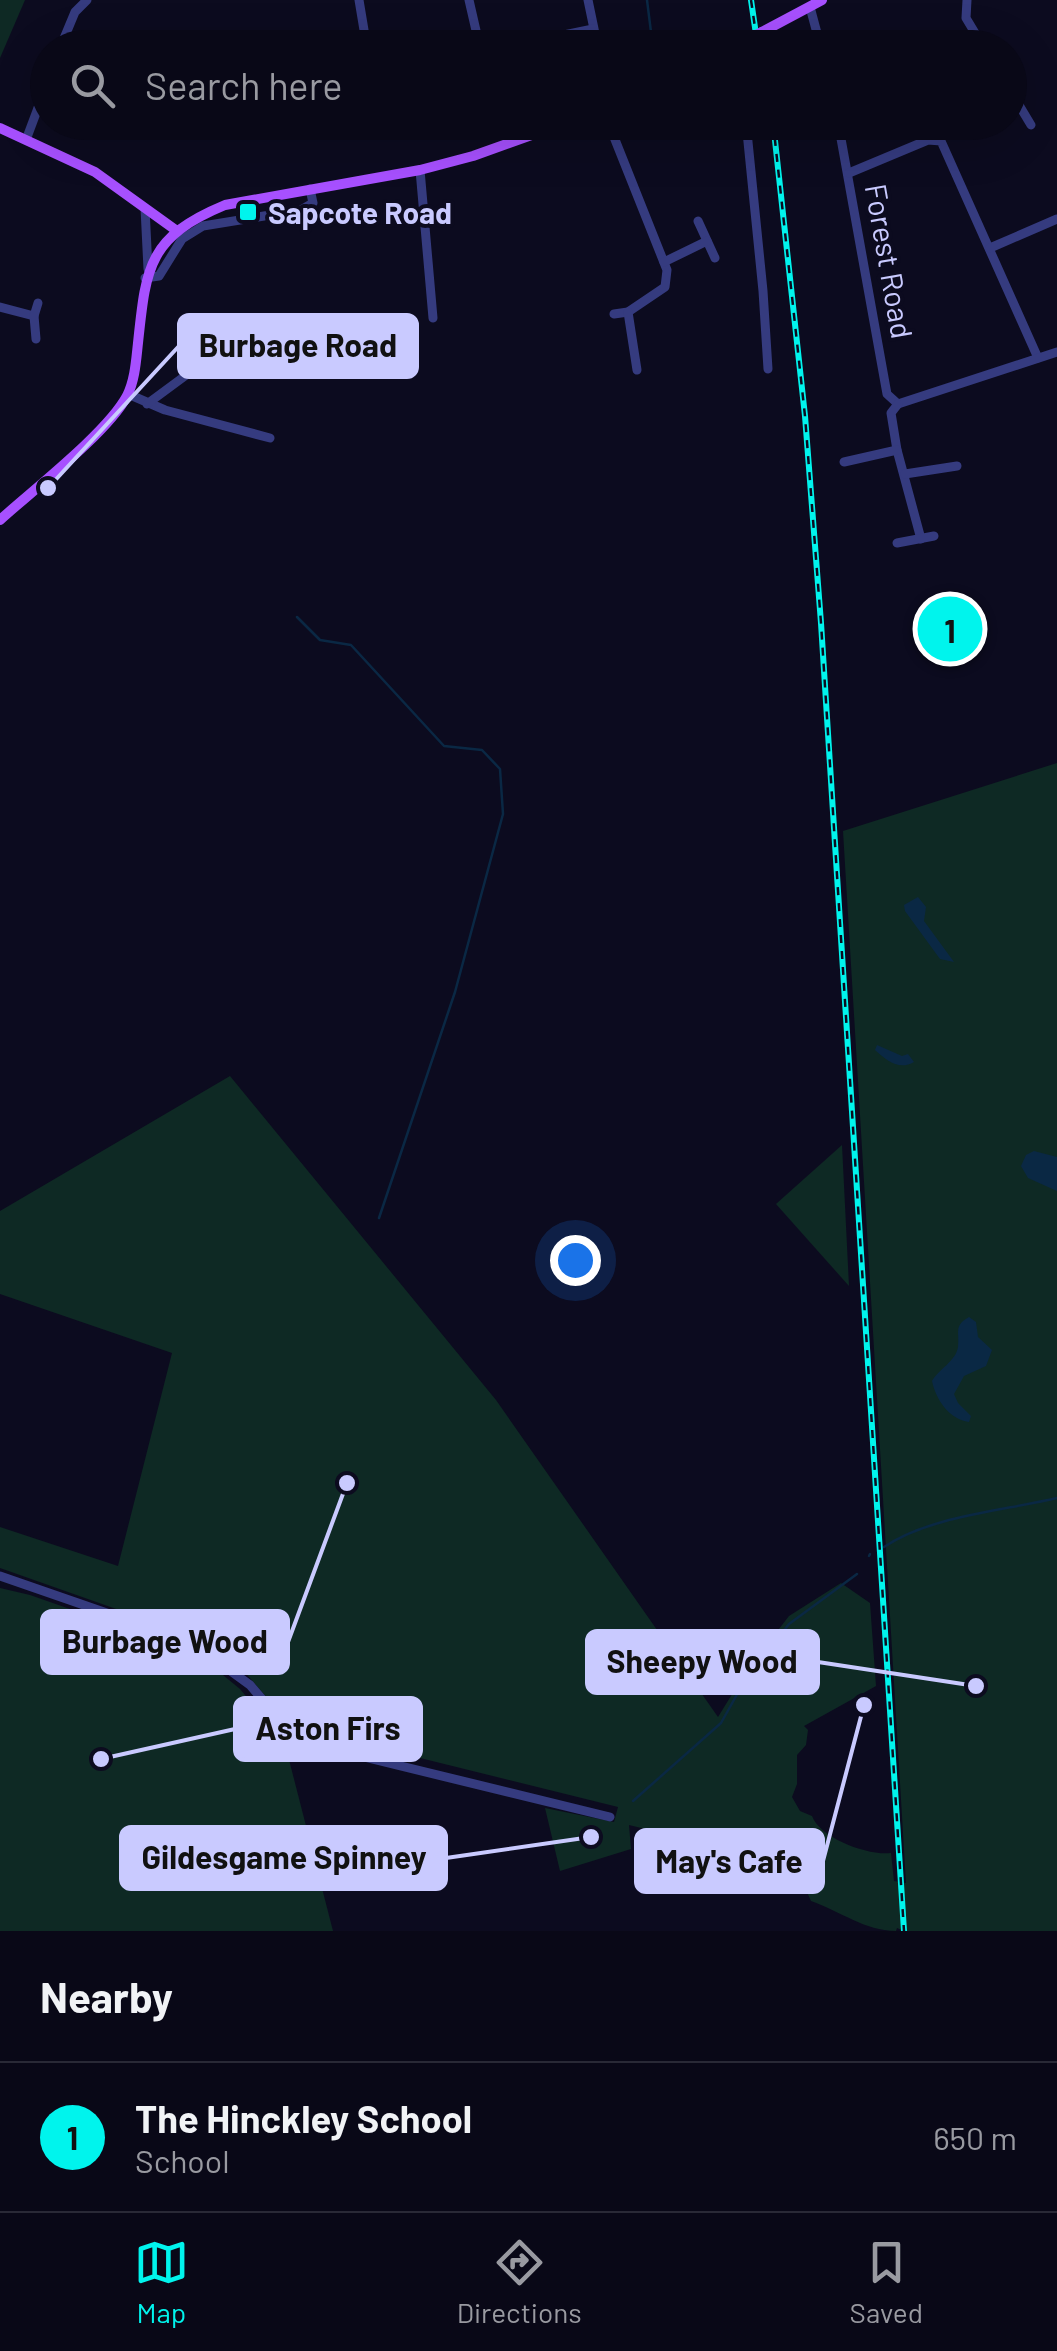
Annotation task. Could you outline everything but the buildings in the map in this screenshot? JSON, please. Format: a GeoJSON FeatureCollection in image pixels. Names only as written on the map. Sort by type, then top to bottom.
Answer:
{"type":"FeatureCollection","features":[{"type":"Feature","properties":{"kind":"main road"},"geometry":{"type":"LineString","coordinates":[[766,30],[822,0]]}},
{"type":"Feature","properties":{"kind":"main road"},"geometry":{"type":"LineString","coordinates":[[0,128],[95,172],[177,231]]}},
{"type":"Feature","properties":{"kind":"main road"},"geometry":{"type":"LineString","coordinates":[[0,520],[110,419],[128,394],[147,273],[177,231],[225,205],[420,170],[518,140]]}},
{"type":"Feature","properties":{"kind":"street"},"geometry":{"type":"LineString","coordinates":[[67,30],[74,12],[87,0]]}},
{"type":"Feature","properties":{"kind":"street"},"geometry":{"type":"LineString","coordinates":[[359,0],[364,30]]}},
{"type":"Feature","properties":{"kind":"street"},"geometry":{"type":"LineString","coordinates":[[470,0],[476,30]]}},
{"type":"Feature","properties":{"kind":"street"},"geometry":{"type":"LineString","coordinates":[[588,0],[593,29],[589,30]]}},
{"type":"Feature","properties":{"kind":"street"},"geometry":{"type":"LineString","coordinates":[[967,0],[966,18],[973,30]]}},
{"type":"Feature","properties":{"kind":"street"},"geometry":{"type":"LineString","coordinates":[[810,6],[816,30]]}},
{"type":"Feature","properties":{"kind":"street"},"geometry":{"type":"LineString","coordinates":[[1027,118],[1031,125]]}},
{"type":"Feature","properties":{"kind":"street"},"geometry":{"type":"LineString","coordinates":[[26,140],[30,129]]}},
{"type":"Feature","properties":{"kind":"street"},"geometry":{"type":"LineString","coordinates":[[614,314],[628,312],[665,287],[667,270],[615,140]]}},
{"type":"Feature","properties":{"kind":"street"},"geometry":{"type":"LineString","coordinates":[[748,140],[768,368]]}},
{"type":"Feature","properties":{"kind":"street","name":"Forest Road"},"geometry":{"type":"LineString","coordinates":[[842,140],[887,394],[898,404]]}},
{"type":"Feature","properties":{"kind":"street"},"geometry":{"type":"LineString","coordinates":[[849,173],[928,140],[941,141],[1038,358]]}},
{"type":"Feature","properties":{"kind":"street"},"geometry":{"type":"LineString","coordinates":[[420,170],[433,318]]}},
{"type":"Feature","properties":{"kind":"street"},"geometry":{"type":"LineString","coordinates":[[145,208],[147,273],[159,276],[182,239],[203,226],[301,210],[313,203],[310,189]]}},
{"type":"Feature","properties":{"kind":"street"},"geometry":{"type":"LineString","coordinates":[[990,248],[1057,218]]}},
{"type":"Feature","properties":{"kind":"street"},"geometry":{"type":"LineString","coordinates":[[698,220],[716,258]]}},
{"type":"Feature","properties":{"kind":"street"},"geometry":{"type":"LineString","coordinates":[[664,262],[707,241]]}},
{"type":"Feature","properties":{"kind":"street"},"geometry":{"type":"LineString","coordinates":[[36,339],[34,316],[38,304]]}},
{"type":"Feature","properties":{"kind":"street"},"geometry":{"type":"LineString","coordinates":[[0,307],[34,316]]}},
{"type":"Feature","properties":{"kind":"street"},"geometry":{"type":"LineString","coordinates":[[628,312],[636,370]]}},
{"type":"Feature","properties":{"kind":"street"},"geometry":{"type":"LineString","coordinates":[[147,404],[231,342]]}},
{"type":"Feature","properties":{"kind":"street"},"geometry":{"type":"LineString","coordinates":[[920,539],[891,413],[898,404],[1057,352]]}},
{"type":"Feature","properties":{"kind":"street"},"geometry":{"type":"LineString","coordinates":[[128,394],[147,404],[270,438]]}},
{"type":"Feature","properties":{"kind":"street"},"geometry":{"type":"LineString","coordinates":[[844,462],[897,450]]}},
{"type":"Feature","properties":{"kind":"street"},"geometry":{"type":"LineString","coordinates":[[905,474],[957,466]]}},
{"type":"Feature","properties":{"kind":"street"},"geometry":{"type":"LineString","coordinates":[[897,543],[934,536]]}},
{"type":"Feature","properties":{"kind":"street"},"geometry":{"type":"LineString","coordinates":[[0,1576],[153,1628],[217,1659],[250,1685],[293,1735],[323,1747],[610,1817]]}},
{"type":"Feature","properties":{"kind":"green space"},"geometry":{"type":"Polygon","coordinates":[[[0,0],[25,0],[0,58],[0,0]]]}},
{"type":"Feature","properties":{"kind":"green space"},"geometry":{"type":"Polygon","coordinates":[[[1057,763],[1057,1931],[874,1928],[811,1901],[806,1890],[756,1871],[727,1849],[629,1825],[631,1849],[560,1871],[545,1808],[614,1822],[618,1807],[307,1730],[284,1717],[235,1661],[187,1634],[0,1568],[0,1527],[118,1566],[172,1353],[0,1294],[0,1211],[230,1076],[496,1400],[718,1717],[747,1670],[789,1616],[841,1583],[870,1603],[876,1686],[804,1726],[808,1730],[806,1745],[797,1755],[797,1784],[792,1797],[800,1811],[812,1816],[834,1838],[858,1848],[891,1853],[894,1881],[906,1883],[843,831],[1057,763]]]}},
{"type":"Feature","properties":{"kind":"green space"},"geometry":{"type":"Polygon","coordinates":[[[842,1145],[849,1286],[776,1204],[842,1145]]]}},
{"type":"Feature","properties":{"kind":"green space"},"geometry":{"type":"Polygon","coordinates":[[[0,1588],[181,1648],[240,1689],[285,1744],[333,1931],[0,1931],[0,1588]]]}},
{"type":"Feature","properties":{"kind":"water"},"geometry":{"type":"Polygon","coordinates":[[[918,897],[926,907],[924,921],[954,962],[940,959],[905,911],[904,905],[918,897]]]}},
{"type":"Feature","properties":{"kind":"water"},"geometry":{"type":"Polygon","coordinates":[[[877,1045],[902,1056],[908,1054],[914,1062],[893,1063],[875,1050],[877,1045]]]}},
{"type":"Feature","properties":{"kind":"water"},"geometry":{"type":"Polygon","coordinates":[[[1034,1151],[1057,1157],[1057,1191],[1028,1178],[1021,1166],[1026,1155],[1034,1151]]]}},
{"type":"Feature","properties":{"kind":"water"},"geometry":{"type":"Polygon","coordinates":[[[969,1317],[976,1322],[978,1337],[992,1350],[986,1366],[964,1376],[954,1394],[971,1416],[969,1422],[944,1408],[932,1381],[954,1357],[959,1326],[969,1317]]]}},
{"type":"Feature","properties":{"kind":"waterway"},"geometry":{"type":"LineString","coordinates":[[647,0],[651,30]]}},
{"type":"Feature","properties":{"kind":"waterway"},"geometry":{"type":"LineString","coordinates":[[297,617],[320,640],[351,645],[444,746],[482,750],[500,769],[503,814],[455,992],[379,1218]]}},
{"type":"Feature","properties":{"kind":"waterway"},"geometry":{"type":"LineString","coordinates":[[884,1547],[944,1521],[1057,1498]]}},
{"type":"Feature","properties":{"kind":"waterway"},"geometry":{"type":"LineString","coordinates":[[633,1801],[721,1723],[744,1682],[789,1624],[857,1574]]}},
{"type":"Feature","properties":{"kind":"railway"},"geometry":{"type":"LineString","coordinates":[[751,0],[755,30]]}},
{"type":"Feature","properties":{"kind":"railway"},"geometry":{"type":"LineString","coordinates":[[775,140],[805,416],[821,623],[904,1931]]}},
{"type":"Feature","properties":{"kind":"place","name":"Sapcote Road"},"geometry":{"type":"Point","coordinates":[248,212]}},
{"type":"Feature","properties":{"kind":"place","name":"Burbage Road"},"geometry":{"type":"Point","coordinates":[48,488]}},
{"type":"Feature","properties":{"kind":"place","name":"The Hinckley School"},"geometry":{"type":"Point","coordinates":[950,629]}},
{"type":"Feature","properties":{"kind":"place","name":"Burbage Wood"},"geometry":{"type":"Point","coordinates":[347,1483]}},
{"type":"Feature","properties":{"kind":"place","name":"Sheepy Wood"},"geometry":{"type":"Point","coordinates":[976,1686]}},
{"type":"Feature","properties":{"kind":"place","name":"May's Cafe"},"geometry":{"type":"Point","coordinates":[864,1705]}},
{"type":"Feature","properties":{"kind":"place","name":"Aston Firs"},"geometry":{"type":"Point","coordinates":[101,1759]}},
{"type":"Feature","properties":{"kind":"place","name":"Gildesgame Spinney"},"geometry":{"type":"Point","coordinates":[591,1837]}}]}
